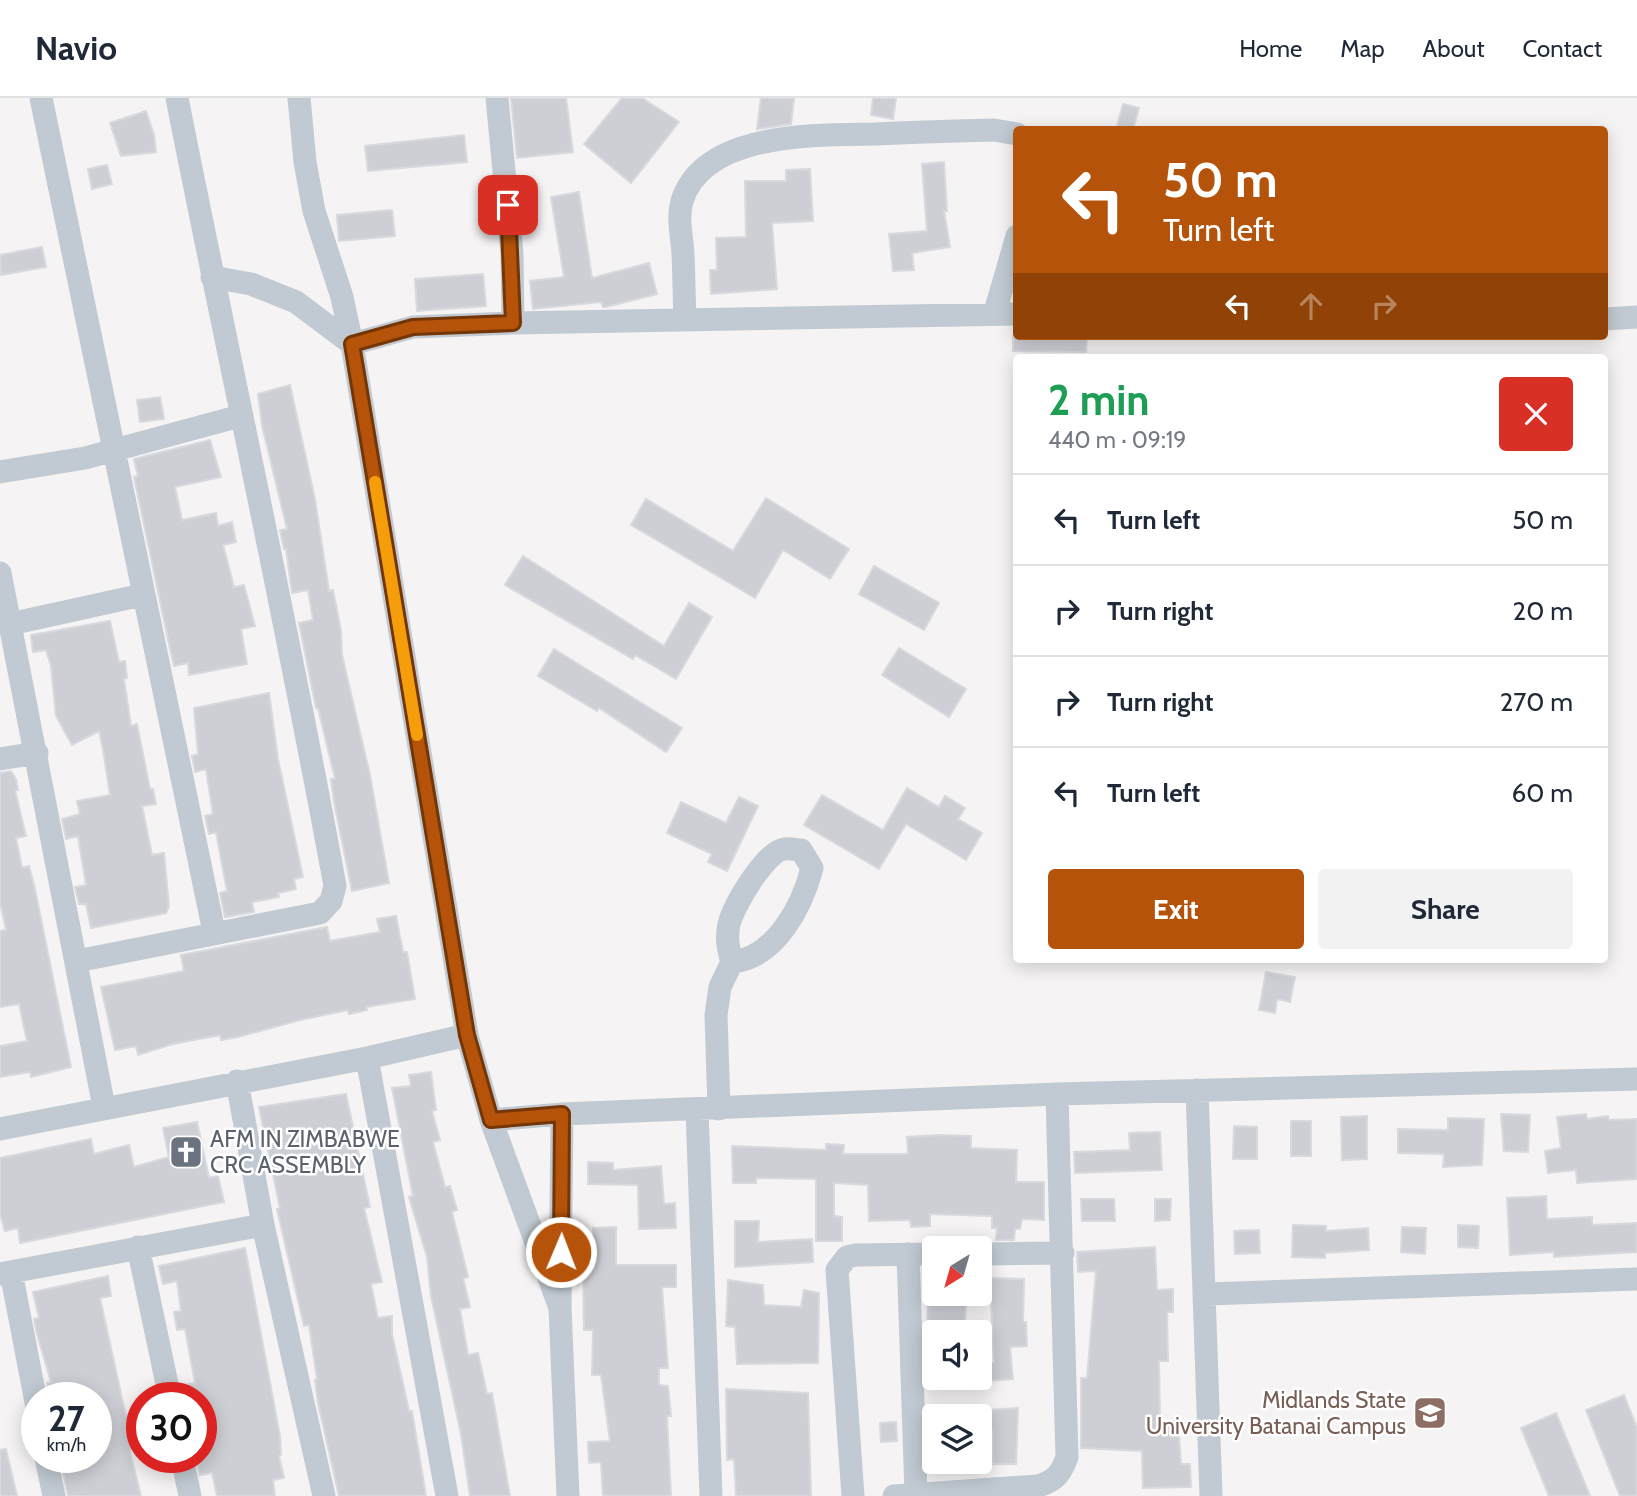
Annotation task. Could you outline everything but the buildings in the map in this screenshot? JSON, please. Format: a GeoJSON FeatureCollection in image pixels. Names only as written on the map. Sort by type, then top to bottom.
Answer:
{"type":"FeatureCollection","features":[{"type":"Feature","properties":{"kind":"street"},"geometry":{"type":"LineString","coordinates":[[41,98],[214,932]]}},
{"type":"Feature","properties":{"kind":"street"},"geometry":{"type":"LineString","coordinates":[[77,961],[320,913],[331,901],[335,886],[292,650],[240,416],[177,98]]}},
{"type":"Feature","properties":{"kind":"street"},"geometry":{"type":"LineString","coordinates":[[299,98],[305,162],[314,211],[342,297],[352,344],[467,1035],[491,1120],[560,1308]]}},
{"type":"Feature","properties":{"kind":"street"},"geometry":{"type":"LineString","coordinates":[[497,98],[511,242],[513,323]]}},
{"type":"Feature","properties":{"kind":"street"},"geometry":{"type":"LineString","coordinates":[[685,318],[679,222],[682,203],[689,186],[702,169],[716,159],[738,150],[787,138],[994,130],[1013,133]]}},
{"type":"Feature","properties":{"kind":"street"},"geometry":{"type":"LineString","coordinates":[[352,344],[413,327],[685,318],[1006,313],[1013,264]]}},
{"type":"Feature","properties":{"kind":"street"},"geometry":{"type":"LineString","coordinates":[[212,277],[251,284],[296,302],[352,344]]}},
{"type":"Feature","properties":{"kind":"street"},"geometry":{"type":"LineString","coordinates":[[1608,319],[1637,317]]}},
{"type":"Feature","properties":{"kind":"street"},"geometry":{"type":"LineString","coordinates":[[0,472],[112,450],[240,416]]}},
{"type":"Feature","properties":{"kind":"street"},"geometry":{"type":"LineString","coordinates":[[0,573],[104,1107]]}},
{"type":"Feature","properties":{"kind":"street"},"geometry":{"type":"LineString","coordinates":[[10,624],[142,595]]}},
{"type":"Feature","properties":{"kind":"street"},"geometry":{"type":"LineString","coordinates":[[0,759],[37,753]]}},
{"type":"Feature","properties":{"kind":"street"},"geometry":{"type":"LineString","coordinates":[[711,1496],[708,1109],[716,1015],[720,987],[732,962],[727,943],[730,922],[745,891],[767,860],[783,849],[801,850],[812,868],[807,886],[790,919],[765,950],[749,961],[732,962]]}},
{"type":"Feature","properties":{"kind":"street"},"geometry":{"type":"LineString","coordinates":[[0,1129],[237,1081],[367,1058],[467,1035]]}},
{"type":"Feature","properties":{"kind":"street"},"geometry":{"type":"LineString","coordinates":[[367,1058],[447,1496]]}},
{"type":"Feature","properties":{"kind":"street"},"geometry":{"type":"LineString","coordinates":[[491,1120],[562,1114],[1057,1094],[1637,1079]]}},
{"type":"Feature","properties":{"kind":"street"},"geometry":{"type":"LineString","coordinates":[[237,1081],[263,1225],[324,1496]]}},
{"type":"Feature","properties":{"kind":"street"},"geometry":{"type":"LineString","coordinates":[[1197,1090],[1211,1496]]}},
{"type":"Feature","properties":{"kind":"street"},"geometry":{"type":"LineString","coordinates":[[908,1254],[905,1495],[1038,1486],[1053,1481],[1062,1470],[1067,1457],[1057,1094]]}},
{"type":"Feature","properties":{"kind":"street"},"geometry":{"type":"LineString","coordinates":[[562,1114],[560,1308],[568,1496]]}},
{"type":"Feature","properties":{"kind":"street"},"geometry":{"type":"LineString","coordinates":[[31,1382],[5,1273],[263,1225]]}},
{"type":"Feature","properties":{"kind":"street"},"geometry":{"type":"LineString","coordinates":[[138,1247],[167,1382]]}},
{"type":"Feature","properties":{"kind":"street"},"geometry":{"type":"LineString","coordinates":[[992,1254],[1063,1253]]}},
{"type":"Feature","properties":{"kind":"street"},"geometry":{"type":"LineString","coordinates":[[853,1496],[837,1270],[847,1257],[922,1254]]}},
{"type":"Feature","properties":{"kind":"street"},"geometry":{"type":"LineString","coordinates":[[1206,1294],[1637,1279]]}},
{"type":"Feature","properties":{"kind":"street"},"geometry":{"type":"LineString","coordinates":[[50,1473],[54,1496]]}},
{"type":"Feature","properties":{"kind":"street"},"geometry":{"type":"LineString","coordinates":[[185,1473],[190,1496]]}},
{"type":"Feature","properties":{"kind":"slow traffic"},"geometry":{"type":"LineString","coordinates":[[375,482],[417,735]]}},
{"type":"Feature","properties":{"kind":"place","name":"AFM IN ZIMBABWE CRC ASSEMBLY"},"geometry":{"type":"Point","coordinates":[186,1152]}},
{"type":"Feature","properties":{"kind":"place","name":"Midlands State University Batanai Campus"},"geometry":{"type":"Point","coordinates":[1430,1413]}},
{"type":"Feature","properties":{"kind":"route"},"geometry":{"type":"LineString","coordinates":[[508,205],[513,323],[413,327],[352,344],[405,656],[453,965],[467,1035],[491,1120],[562,1114],[561,1252]]}}]}
